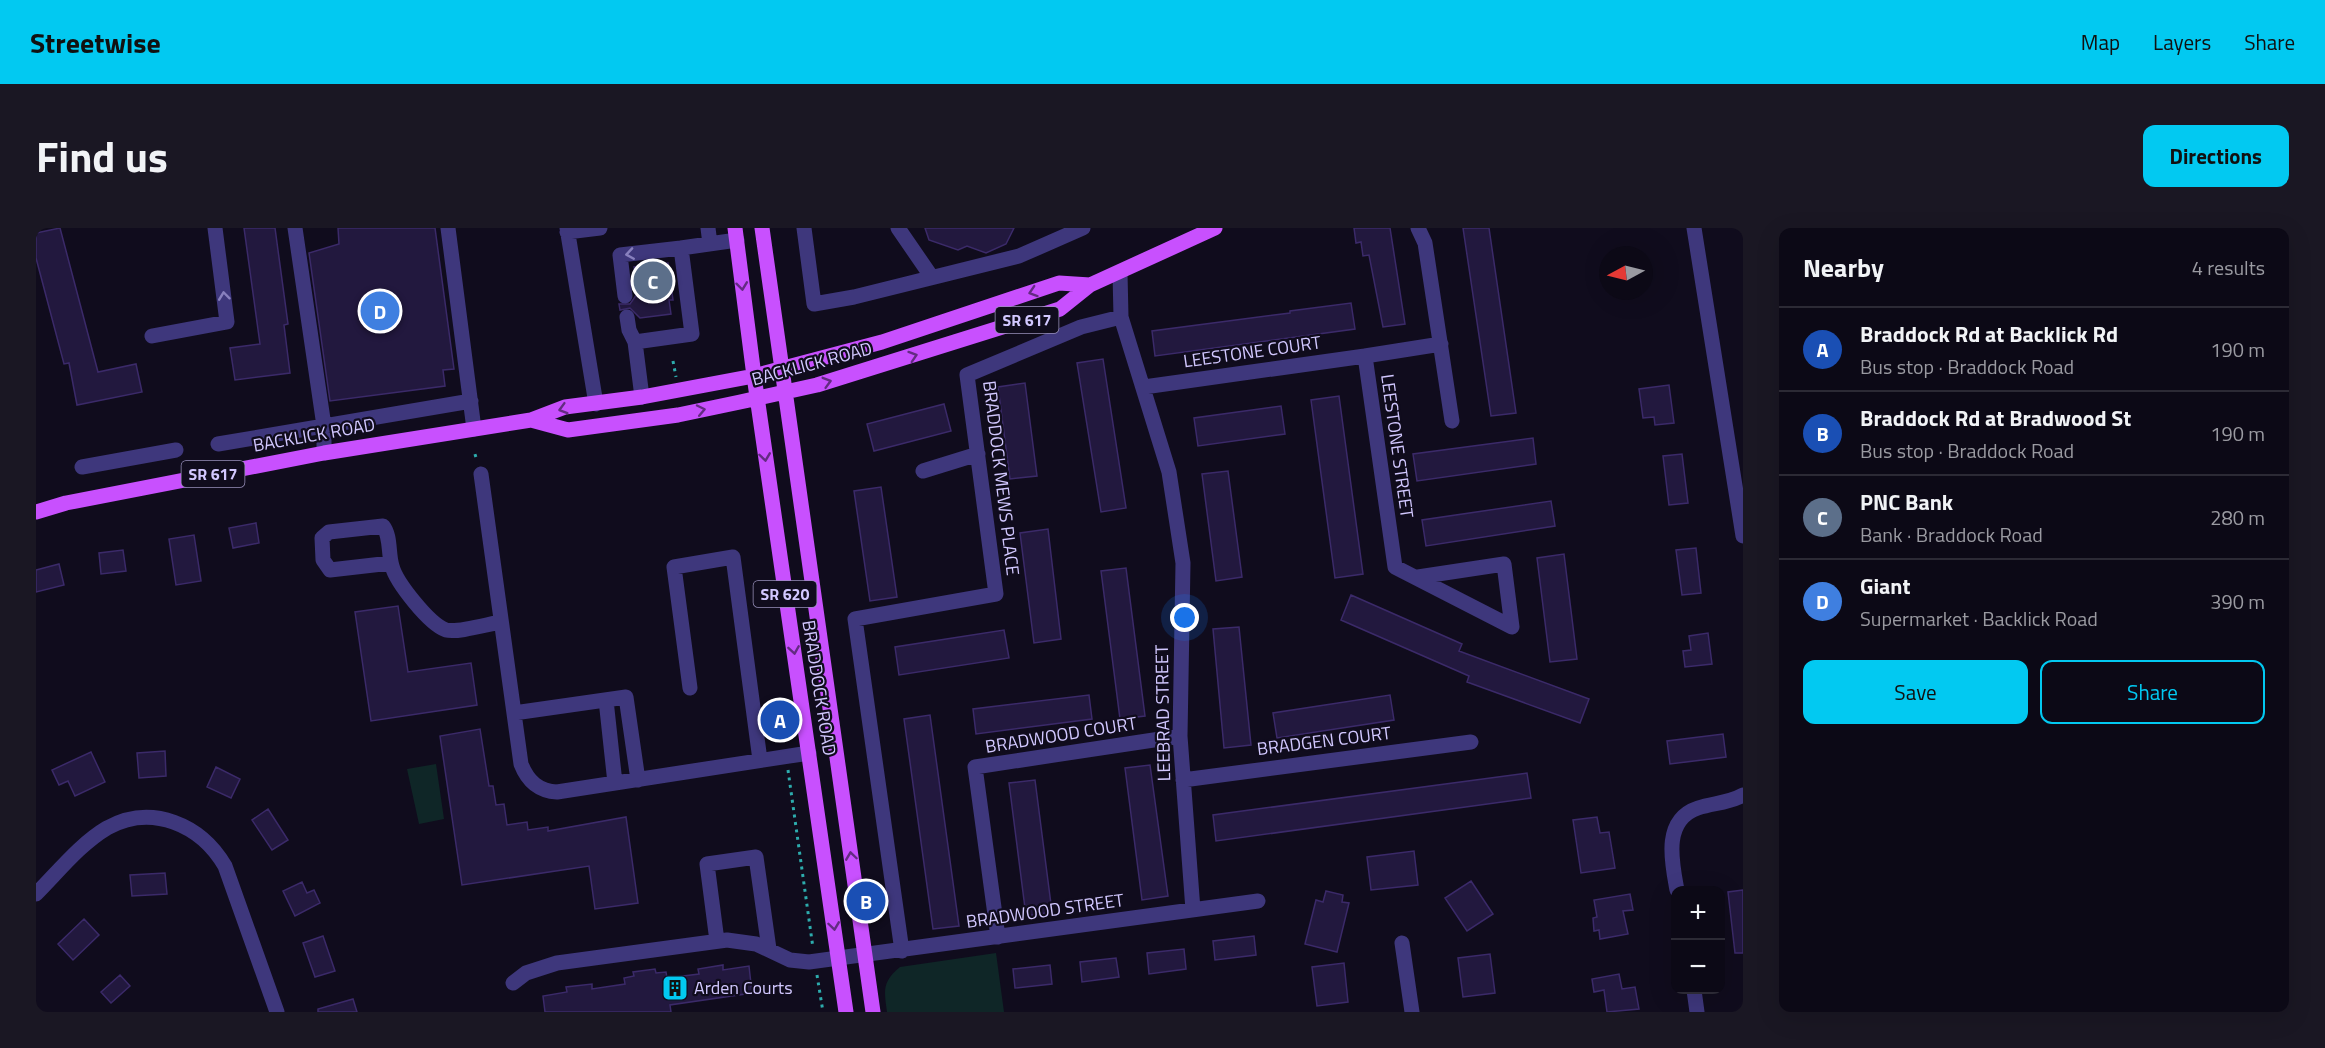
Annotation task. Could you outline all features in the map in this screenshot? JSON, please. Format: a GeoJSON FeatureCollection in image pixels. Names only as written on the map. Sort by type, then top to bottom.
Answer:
{"type":"FeatureCollection","features":[{"type":"Feature","properties":{"kind":"main road","name":"BRADDOCK ROAD"},"geometry":{"type":"LineString","coordinates":[[762,228],[873,1012]]}},
{"type":"Feature","properties":{"kind":"main road","name":"BACKLICK ROAD"},"geometry":{"type":"LineString","coordinates":[[531,420],[568,430],[678,415],[784,393],[888,364],[1060,309],[1090,285],[1215,228]]}},
{"type":"Feature","properties":{"kind":"main road","name":"BRADDOCK ROAD"},"geometry":{"type":"LineString","coordinates":[[736,234],[757,399],[846,1012]]}},
{"type":"Feature","properties":{"kind":"main road","name":"BACKLICK ROAD"},"geometry":{"type":"LineString","coordinates":[[36,512],[77,501],[324,453],[531,420],[565,406],[642,397],[754,376],[882,342],[1059,283],[1090,285]]}},
{"type":"Feature","properties":{"kind":"street"},"geometry":{"type":"LineString","coordinates":[[152,336],[227,322],[215,228]]}},
{"type":"Feature","properties":{"kind":"street"},"geometry":{"type":"LineString","coordinates":[[295,228],[324,426],[324,453]]}},
{"type":"Feature","properties":{"kind":"street"},"geometry":{"type":"LineString","coordinates":[[448,228],[474,429]]}},
{"type":"Feature","properties":{"kind":"street"},"geometry":{"type":"LineString","coordinates":[[596,404],[567,230],[600,228]]}},
{"type":"Feature","properties":{"kind":"street"},"geometry":{"type":"LineString","coordinates":[[804,228],[813,304],[865,295],[932,276],[1019,256],[1083,228]]}},
{"type":"Feature","properties":{"kind":"street"},"geometry":{"type":"LineString","coordinates":[[898,228],[932,276]]}},
{"type":"Feature","properties":{"kind":"street"},"geometry":{"type":"LineString","coordinates":[[1418,228],[1425,243],[1452,421]]}},
{"type":"Feature","properties":{"kind":"street"},"geometry":{"type":"LineString","coordinates":[[1694,228],[1743,536]]}},
{"type":"Feature","properties":{"kind":"street"},"geometry":{"type":"LineString","coordinates":[[625,296],[620,255],[681,248],[709,236],[736,234]]}},
{"type":"Feature","properties":{"kind":"street"},"geometry":{"type":"LineString","coordinates":[[635,342],[692,334],[681,248]]}},
{"type":"Feature","properties":{"kind":"street","name":"LEEBRAD STREET"},"geometry":{"type":"LineString","coordinates":[[1120,273],[1121,317],[1169,472],[1183,563],[1180,736],[1193,910]]}},
{"type":"Feature","properties":{"kind":"street"},"geometry":{"type":"LineString","coordinates":[[627,316],[629,330],[635,342],[642,397]]}},
{"type":"Feature","properties":{"kind":"street","name":"BRADDOCK MEWS PLACE"},"geometry":{"type":"LineString","coordinates":[[902,951],[855,619],[996,594],[967,375],[1081,327],[1121,317]]}},
{"type":"Feature","properties":{"kind":"street","name":"LEESTONE STREET"},"geometry":{"type":"LineString","coordinates":[[1418,577],[1504,564],[1512,627],[1395,567],[1365,356],[1441,344]]}},
{"type":"Feature","properties":{"kind":"street","name":"LEESTONE COURT"},"geometry":{"type":"LineString","coordinates":[[1144,387],[1365,356]]}},
{"type":"Feature","properties":{"kind":"street"},"geometry":{"type":"LineString","coordinates":[[218,444],[471,401]]}},
{"type":"Feature","properties":{"kind":"street"},"geometry":{"type":"LineString","coordinates":[[82,467],[176,450]]}},
{"type":"Feature","properties":{"kind":"street"},"geometry":{"type":"LineString","coordinates":[[923,471],[978,454]]}},
{"type":"Feature","properties":{"kind":"street"},"geometry":{"type":"LineString","coordinates":[[481,474],[521,764],[525,773],[537,787],[557,792],[809,753]]}},
{"type":"Feature","properties":{"kind":"street"},"geometry":{"type":"LineString","coordinates":[[391,563],[330,570],[322,560],[322,538],[329,532],[383,526],[387,531],[391,563],[404,588],[441,627],[453,630],[501,622]]}},
{"type":"Feature","properties":{"kind":"street"},"geometry":{"type":"LineString","coordinates":[[690,688],[674,567],[733,557],[760,760]]}},
{"type":"Feature","properties":{"kind":"street"},"geometry":{"type":"LineString","coordinates":[[514,713],[627,697],[638,780]]}},
{"type":"Feature","properties":{"kind":"street"},"geometry":{"type":"LineString","coordinates":[[606,700],[615,783]]}},
{"type":"Feature","properties":{"kind":"street","name":"BRADWOOD COURT"},"geometry":{"type":"LineString","coordinates":[[998,938],[975,767],[1180,736]]}},
{"type":"Feature","properties":{"kind":"street","name":"BRADGEN COURT"},"geometry":{"type":"LineString","coordinates":[[1183,780],[1471,742]]}},
{"type":"Feature","properties":{"kind":"street"},"geometry":{"type":"LineString","coordinates":[[1676,886],[1671,851],[1678,824],[1696,809],[1743,795]]}},
{"type":"Feature","properties":{"kind":"street"},"geometry":{"type":"LineString","coordinates":[[36,894],[94,837],[116,824],[141,818],[159,818],[192,829],[216,850],[225,866],[277,1012]]}},
{"type":"Feature","properties":{"kind":"street"},"geometry":{"type":"LineString","coordinates":[[717,940],[707,864],[756,857],[769,949]]}},
{"type":"Feature","properties":{"kind":"street","name":"BRADWOOD STREET"},"geometry":{"type":"LineString","coordinates":[[513,983],[526,973],[556,963],[717,940],[745,941],[799,961],[902,951],[1257,900]]}},
{"type":"Feature","properties":{"kind":"street"},"geometry":{"type":"LineString","coordinates":[[1402,942],[1412,1012]]}},
{"type":"Feature","properties":{"kind":"street"},"geometry":{"type":"LineString","coordinates":[[1695,994],[1698,1012]]}},
{"type":"Feature","properties":{"kind":"path"},"geometry":{"type":"LineString","coordinates":[[673,361],[676,379]]}},
{"type":"Feature","properties":{"kind":"path"},"geometry":{"type":"LineString","coordinates":[[474,456],[480,454]]}},
{"type":"Feature","properties":{"kind":"path"},"geometry":{"type":"LineString","coordinates":[[787,765],[813,947]]}},
{"type":"Feature","properties":{"kind":"path"},"geometry":{"type":"LineString","coordinates":[[816,972],[823,1012]]}},
{"type":"Feature","properties":{"kind":"green space"},"geometry":{"type":"Polygon","coordinates":[[[436,764],[444,819],[419,824],[407,769],[436,764]]]}},
{"type":"Feature","properties":{"kind":"green space"},"geometry":{"type":"Polygon","coordinates":[[[996,953],[1004,1012],[887,1012],[885,998],[887,982],[900,967],[996,953]]]}},
{"type":"Feature","properties":{"kind":"building"},"geometry":{"type":"Polygon","coordinates":[[[60,228],[98,372],[136,364],[142,392],[77,405],[69,363],[64,364],[36,258],[36,233],[60,228]]]}},
{"type":"Feature","properties":{"kind":"building"},"geometry":{"type":"Polygon","coordinates":[[[244,228],[275,228],[288,324],[284,325],[290,373],[235,380],[230,348],[260,344],[244,228]]]}},
{"type":"Feature","properties":{"kind":"building"},"geometry":{"type":"Polygon","coordinates":[[[338,228],[435,228],[454,369],[443,370],[445,386],[330,401],[309,253],[339,244],[338,228]]]}},
{"type":"Feature","properties":{"kind":"building"},"geometry":{"type":"Polygon","coordinates":[[[925,228],[1014,228],[1006,244],[986,253],[967,246],[958,250],[929,240],[925,228]]]}},
{"type":"Feature","properties":{"kind":"building"},"geometry":{"type":"Polygon","coordinates":[[[1354,228],[1390,228],[1405,324],[1383,327],[1369,255],[1363,256],[1361,242],[1356,243],[1354,228]]]}},
{"type":"Feature","properties":{"kind":"building"},"geometry":{"type":"Polygon","coordinates":[[[1463,228],[1489,228],[1516,413],[1491,416],[1463,228]]]}},
{"type":"Feature","properties":{"kind":"building"},"geometry":{"type":"Polygon","coordinates":[[[668,263],[673,300],[669,300],[671,314],[640,318],[630,308],[620,310],[619,304],[630,304],[637,294],[634,267],[668,263]]]}},
{"type":"Feature","properties":{"kind":"building"},"geometry":{"type":"Polygon","coordinates":[[[1351,303],[1355,329],[1155,356],[1152,331],[1351,303]]]}},
{"type":"Feature","properties":{"kind":"building"},"geometry":{"type":"Polygon","coordinates":[[[1103,359],[1126,508],[1101,512],[1077,363],[1103,359]]]}},
{"type":"Feature","properties":{"kind":"building"},"geometry":{"type":"Polygon","coordinates":[[[1025,383],[1037,476],[1010,479],[998,387],[1025,383]]]}},
{"type":"Feature","properties":{"kind":"building"},"geometry":{"type":"Polygon","coordinates":[[[1669,385],[1674,423],[1655,425],[1654,417],[1643,418],[1639,389],[1669,385]]]}},
{"type":"Feature","properties":{"kind":"building"},"geometry":{"type":"Polygon","coordinates":[[[1339,396],[1363,574],[1335,578],[1311,400],[1339,396]]]}},
{"type":"Feature","properties":{"kind":"building"},"geometry":{"type":"Polygon","coordinates":[[[944,404],[951,431],[874,451],[867,424],[944,404]]]}},
{"type":"Feature","properties":{"kind":"building"},"geometry":{"type":"Polygon","coordinates":[[[1281,406],[1285,434],[1198,446],[1194,418],[1281,406]]]}},
{"type":"Feature","properties":{"kind":"building"},"geometry":{"type":"Polygon","coordinates":[[[1533,438],[1536,464],[1417,481],[1413,454],[1533,438]]]}},
{"type":"Feature","properties":{"kind":"building"},"geometry":{"type":"Polygon","coordinates":[[[1682,454],[1688,503],[1669,505],[1663,456],[1682,454]]]}},
{"type":"Feature","properties":{"kind":"building"},"geometry":{"type":"Polygon","coordinates":[[[1228,471],[1242,577],[1216,581],[1202,474],[1228,471]]]}},
{"type":"Feature","properties":{"kind":"building"},"geometry":{"type":"Polygon","coordinates":[[[881,487],[897,597],[870,601],[854,491],[881,487]]]}},
{"type":"Feature","properties":{"kind":"building"},"geometry":{"type":"Polygon","coordinates":[[[1551,501],[1555,526],[1426,546],[1422,520],[1551,501]]]}},
{"type":"Feature","properties":{"kind":"building"},"geometry":{"type":"Polygon","coordinates":[[[256,523],[259,543],[233,548],[229,528],[256,523]]]}},
{"type":"Feature","properties":{"kind":"building"},"geometry":{"type":"Polygon","coordinates":[[[1048,529],[1061,639],[1034,643],[1020,533],[1048,529]]]}},
{"type":"Feature","properties":{"kind":"building"},"geometry":{"type":"Polygon","coordinates":[[[194,535],[201,581],[176,585],[169,539],[194,535]]]}},
{"type":"Feature","properties":{"kind":"building"},"geometry":{"type":"Polygon","coordinates":[[[1696,548],[1701,593],[1682,595],[1676,550],[1696,548]]]}},
{"type":"Feature","properties":{"kind":"building"},"geometry":{"type":"Polygon","coordinates":[[[123,550],[126,571],[101,574],[99,553],[123,550]]]}},
{"type":"Feature","properties":{"kind":"building"},"geometry":{"type":"Polygon","coordinates":[[[1564,554],[1577,659],[1550,662],[1537,558],[1564,554]]]}},
{"type":"Feature","properties":{"kind":"building"},"geometry":{"type":"Polygon","coordinates":[[[59,564],[64,585],[36,592],[36,570],[59,564]]]}},
{"type":"Feature","properties":{"kind":"building"},"geometry":{"type":"Polygon","coordinates":[[[1126,568],[1145,716],[1120,719],[1101,571],[1126,568]]]}},
{"type":"Feature","properties":{"kind":"building"},"geometry":{"type":"Polygon","coordinates":[[[1351,595],[1462,644],[1459,651],[1589,699],[1580,723],[1467,682],[1469,676],[1341,620],[1351,595]]]}},
{"type":"Feature","properties":{"kind":"building"},"geometry":{"type":"Polygon","coordinates":[[[398,606],[408,672],[471,663],[477,705],[371,721],[355,612],[398,606]]]}},
{"type":"Feature","properties":{"kind":"building"},"geometry":{"type":"Polygon","coordinates":[[[1239,627],[1251,745],[1224,748],[1213,629],[1239,627]]]}},
{"type":"Feature","properties":{"kind":"building"},"geometry":{"type":"Polygon","coordinates":[[[1004,630],[1009,658],[899,675],[895,647],[1004,630]]]}},
{"type":"Feature","properties":{"kind":"building"},"geometry":{"type":"Polygon","coordinates":[[[1708,633],[1712,664],[1685,667],[1683,651],[1691,650],[1689,636],[1708,633]]]}},
{"type":"Feature","properties":{"kind":"building"},"geometry":{"type":"Polygon","coordinates":[[[1089,695],[1092,719],[976,734],[973,709],[1089,695]]]}},
{"type":"Feature","properties":{"kind":"building"},"geometry":{"type":"Polygon","coordinates":[[[1390,695],[1394,720],[1277,738],[1273,713],[1390,695]]]}},
{"type":"Feature","properties":{"kind":"building"},"geometry":{"type":"Polygon","coordinates":[[[930,715],[959,926],[933,929],[904,719],[930,715]]]}},
{"type":"Feature","properties":{"kind":"building"},"geometry":{"type":"Polygon","coordinates":[[[480,729],[489,786],[493,786],[496,805],[504,804],[507,825],[527,822],[528,830],[548,827],[548,831],[626,817],[638,903],[595,909],[589,866],[462,885],[440,736],[480,729]]]}},
{"type":"Feature","properties":{"kind":"building"},"geometry":{"type":"Polygon","coordinates":[[[1723,734],[1726,757],[1670,764],[1667,741],[1723,734]]]}},
{"type":"Feature","properties":{"kind":"building"},"geometry":{"type":"Polygon","coordinates":[[[165,751],[166,776],[139,778],[137,753],[165,751]]]}},
{"type":"Feature","properties":{"kind":"building"},"geometry":{"type":"Polygon","coordinates":[[[91,752],[105,782],[75,796],[68,781],[59,785],[52,770],[91,752]]]}},
{"type":"Feature","properties":{"kind":"building"},"geometry":{"type":"Polygon","coordinates":[[[1150,765],[1168,896],[1142,900],[1125,768],[1150,765]]]}},
{"type":"Feature","properties":{"kind":"building"},"geometry":{"type":"Polygon","coordinates":[[[216,767],[240,779],[231,798],[207,787],[216,767]]]}},
{"type":"Feature","properties":{"kind":"building"},"geometry":{"type":"Polygon","coordinates":[[[1527,773],[1531,798],[1216,841],[1213,815],[1527,773]]]}},
{"type":"Feature","properties":{"kind":"building"},"geometry":{"type":"Polygon","coordinates":[[[1035,780],[1052,912],[1026,916],[1009,783],[1035,780]]]}},
{"type":"Feature","properties":{"kind":"building"},"geometry":{"type":"Polygon","coordinates":[[[268,809],[288,840],[272,850],[252,820],[268,809]]]}},
{"type":"Feature","properties":{"kind":"building"},"geometry":{"type":"Polygon","coordinates":[[[1597,817],[1600,833],[1609,832],[1615,868],[1581,873],[1573,820],[1597,817]]]}},
{"type":"Feature","properties":{"kind":"building"},"geometry":{"type":"Polygon","coordinates":[[[1414,851],[1418,885],[1371,890],[1367,857],[1414,851]]]}},
{"type":"Feature","properties":{"kind":"building"},"geometry":{"type":"Polygon","coordinates":[[[165,873],[167,894],[132,896],[130,875],[165,873]]]}},
{"type":"Feature","properties":{"kind":"building"},"geometry":{"type":"Polygon","coordinates":[[[1471,881],[1493,914],[1467,931],[1445,898],[1471,881]]]}},
{"type":"Feature","properties":{"kind":"building"},"geometry":{"type":"Polygon","coordinates":[[[302,882],[307,893],[314,890],[320,903],[295,916],[283,891],[302,882]]]}},
{"type":"Feature","properties":{"kind":"building"},"geometry":{"type":"Polygon","coordinates":[[[1743,890],[1743,953],[1735,953],[1728,892],[1743,890]]]}},
{"type":"Feature","properties":{"kind":"building"},"geometry":{"type":"Polygon","coordinates":[[[1326,891],[1343,895],[1342,902],[1349,903],[1337,952],[1305,944],[1316,900],[1323,902],[1326,891]]]}},
{"type":"Feature","properties":{"kind":"building"},"geometry":{"type":"Polygon","coordinates":[[[1630,894],[1633,910],[1623,911],[1628,934],[1600,939],[1599,930],[1594,931],[1593,918],[1597,917],[1594,900],[1630,894]]]}},
{"type":"Feature","properties":{"kind":"building"},"geometry":{"type":"Polygon","coordinates":[[[84,919],[99,935],[73,960],[58,944],[84,919]]]}},
{"type":"Feature","properties":{"kind":"building"},"geometry":{"type":"Polygon","coordinates":[[[323,936],[335,971],[315,977],[303,943],[323,936]]]}},
{"type":"Feature","properties":{"kind":"building"},"geometry":{"type":"Polygon","coordinates":[[[1254,936],[1256,955],[1215,960],[1213,941],[1254,936]]]}},
{"type":"Feature","properties":{"kind":"building"},"geometry":{"type":"Polygon","coordinates":[[[1184,949],[1186,969],[1149,974],[1147,953],[1184,949]]]}},
{"type":"Feature","properties":{"kind":"building"},"geometry":{"type":"Polygon","coordinates":[[[1490,954],[1495,993],[1463,997],[1458,958],[1490,954]]]}},
{"type":"Feature","properties":{"kind":"building"},"geometry":{"type":"Polygon","coordinates":[[[1116,958],[1119,977],[1082,982],[1080,962],[1116,958]]]}},
{"type":"Feature","properties":{"kind":"building"},"geometry":{"type":"Polygon","coordinates":[[[1344,963],[1348,1002],[1317,1006],[1312,967],[1344,963]]]}},
{"type":"Feature","properties":{"kind":"building","name":"Arden Courts"},"geometry":{"type":"Polygon","coordinates":[[[723,965],[723,970],[749,966],[752,993],[670,1005],[671,1012],[545,1012],[543,996],[567,992],[566,987],[592,984],[592,989],[625,984],[624,978],[634,976],[633,972],[655,969],[656,973],[666,972],[667,978],[699,974],[698,969],[723,965]]]}},
{"type":"Feature","properties":{"kind":"building"},"geometry":{"type":"Polygon","coordinates":[[[1050,965],[1052,984],[1015,988],[1013,969],[1050,965]]]}},
{"type":"Feature","properties":{"kind":"building"},"geometry":{"type":"Polygon","coordinates":[[[1619,974],[1622,989],[1635,987],[1639,1009],[1607,1012],[1604,990],[1594,992],[1592,979],[1619,974]]]}},
{"type":"Feature","properties":{"kind":"building"},"geometry":{"type":"Polygon","coordinates":[[[120,975],[130,986],[111,1003],[101,992],[120,975]]]}},
{"type":"Feature","properties":{"kind":"building"},"geometry":{"type":"Polygon","coordinates":[[[353,999],[357,1012],[318,1012],[318,1009],[353,999]]]}},
{"type":"Feature","properties":{"kind":"place","name":"PNC Bank"},"geometry":{"type":"Point","coordinates":[653,281]}},
{"type":"Feature","properties":{"kind":"place","name":"Giant"},"geometry":{"type":"Point","coordinates":[380,311]}},
{"type":"Feature","properties":{"kind":"place","name":"Braddock Rd at Backlick Rd"},"geometry":{"type":"Point","coordinates":[780,720]}},
{"type":"Feature","properties":{"kind":"place","name":"Braddock Rd at Bradwood St"},"geometry":{"type":"Point","coordinates":[866,901]}},
{"type":"Feature","properties":{"kind":"place","name":"Arden Courts"},"geometry":{"type":"Point","coordinates":[675,988]}}]}
